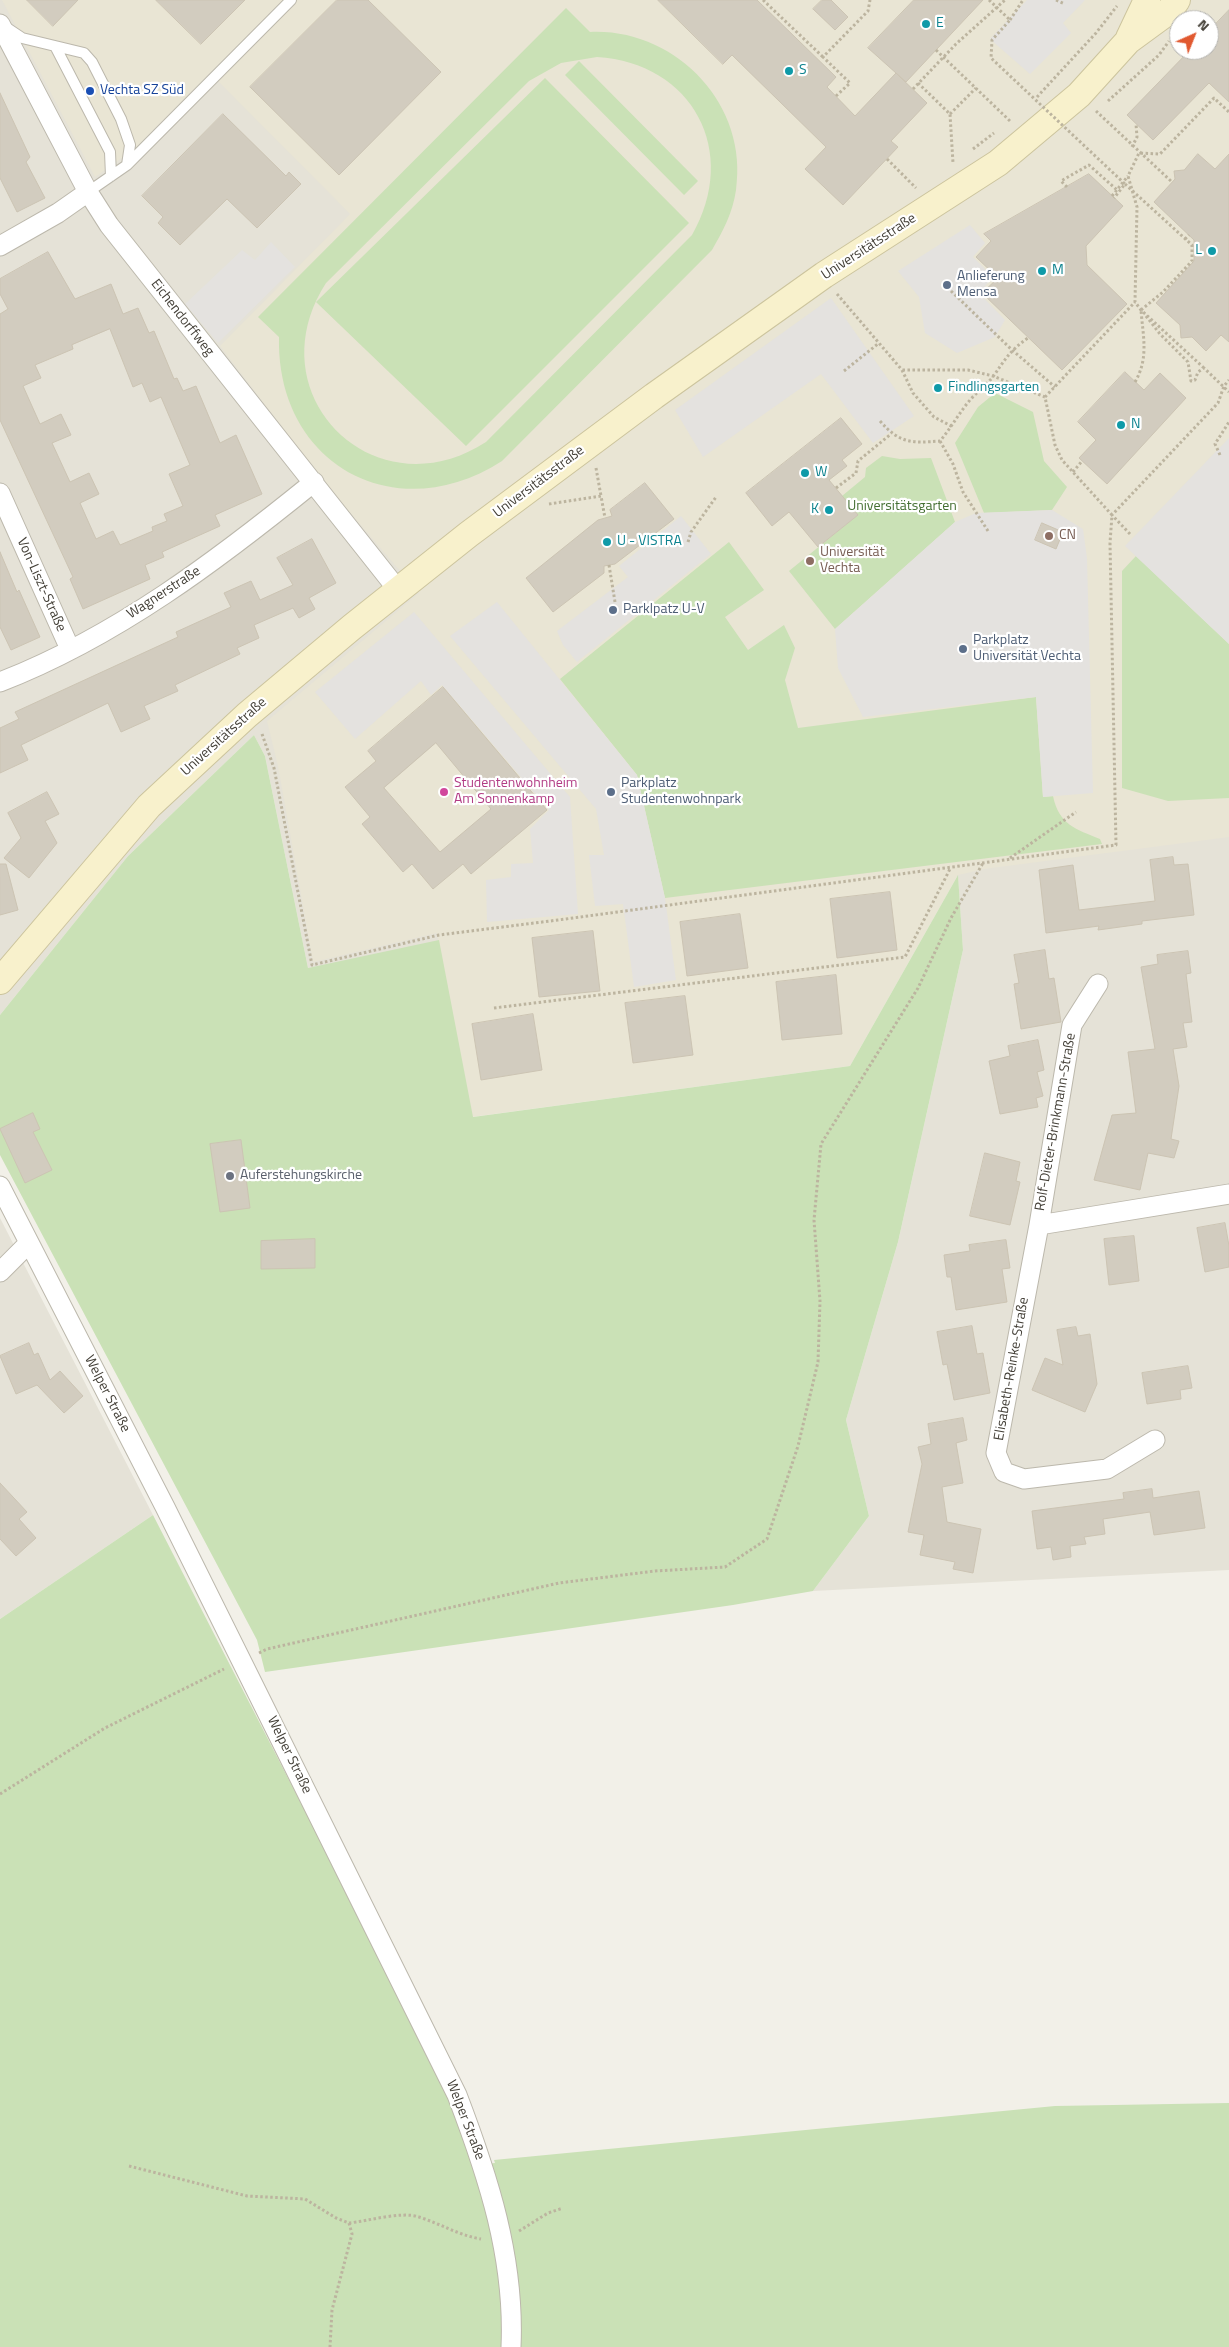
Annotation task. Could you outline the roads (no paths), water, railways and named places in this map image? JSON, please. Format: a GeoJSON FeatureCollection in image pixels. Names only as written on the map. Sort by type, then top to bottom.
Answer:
{"type":"FeatureCollection","features":[{"type":"Feature","properties":{"kind":"street","name":"Universitätsstraße"},"geometry":{"type":"LineString","coordinates":[[1128,41],[1148,0]]}},
{"type":"Feature","properties":{"kind":"street","name":"Universitätsstraße"},"geometry":{"type":"LineString","coordinates":[[0,981],[149,806],[246,715],[398,590],[654,396],[824,276],[998,162],[1079,95],[1128,41],[1168,12],[1177,0]]}},
{"type":"Feature","properties":{"kind":"street","name":"Eichendorffweg"},"geometry":{"type":"LineString","coordinates":[[0,24],[88,192],[109,226],[398,590]]}},
{"type":"Feature","properties":{"kind":"street"},"geometry":{"type":"LineString","coordinates":[[0,246],[58,213],[88,192]]}},
{"type":"Feature","properties":{"kind":"street","name":"Wagnerstraße"},"geometry":{"type":"LineString","coordinates":[[0,682],[70,650],[141,609],[210,564],[314,482]]}},
{"type":"Feature","properties":{"kind":"street","name":"Von-Liszt-Straße"},"geometry":{"type":"LineString","coordinates":[[0,493],[70,650]]}},
{"type":"Feature","properties":{"kind":"street","name":"Rolf-Dieter-Brinkmann-Straße"},"geometry":{"type":"LineString","coordinates":[[1098,984],[1072,1025],[1038,1225],[1229,1194]]}},
{"type":"Feature","properties":{"kind":"street","name":"Welper Straße"},"geometry":{"type":"LineString","coordinates":[[0,1186],[242,1660],[457,2095],[491,2190],[502,2236],[512,2299],[512,2347]]}},
{"type":"Feature","properties":{"kind":"street","name":"Elisabeth-Reinke-Straße"},"geometry":{"type":"LineString","coordinates":[[1038,1225],[996,1453],[1004,1472],[1024,1479],[1107,1469],[1155,1440]]}},
{"type":"Feature","properties":{"kind":"street"},"geometry":{"type":"LineString","coordinates":[[0,1272],[29,1243]]}},
{"type":"Feature","properties":{"kind":"lane"},"geometry":{"type":"LineString","coordinates":[[88,192],[127,165],[292,0]]}},
{"type":"Feature","properties":{"kind":"lane"},"geometry":{"type":"LineString","coordinates":[[0,24],[22,38],[84,53],[92,62],[121,119],[130,145],[127,165]]}},
{"type":"Feature","properties":{"kind":"lane"},"geometry":{"type":"LineString","coordinates":[[56,46],[110,152],[111,176]]}},
{"type":"Feature","properties":{"kind":"place","name":"E"},"geometry":{"type":"Point","coordinates":[926,24]}},
{"type":"Feature","properties":{"kind":"place","name":"S"},"geometry":{"type":"Point","coordinates":[789,71]}},
{"type":"Feature","properties":{"kind":"place","name":"Vechta SZ Süd"},"geometry":{"type":"Point","coordinates":[90,91]}},
{"type":"Feature","properties":{"kind":"place","name":"L"},"geometry":{"type":"Point","coordinates":[1212,251]}},
{"type":"Feature","properties":{"kind":"place","name":"M"},"geometry":{"type":"Point","coordinates":[1042,271]}},
{"type":"Feature","properties":{"kind":"place","name":"Anlieferung Mensa"},"geometry":{"type":"Point","coordinates":[947,285]}},
{"type":"Feature","properties":{"kind":"place","name":"Findlingsgarten"},"geometry":{"type":"Point","coordinates":[938,388]}},
{"type":"Feature","properties":{"kind":"place","name":"N"},"geometry":{"type":"Point","coordinates":[1121,425]}},
{"type":"Feature","properties":{"kind":"place","name":"W"},"geometry":{"type":"Point","coordinates":[805,473]}},
{"type":"Feature","properties":{"kind":"place","name":"K"},"geometry":{"type":"Point","coordinates":[829,510]}},
{"type":"Feature","properties":{"kind":"place","name":"CN"},"geometry":{"type":"Point","coordinates":[1049,536]}},
{"type":"Feature","properties":{"kind":"place","name":"U - VISTRA"},"geometry":{"type":"Point","coordinates":[607,542]}},
{"type":"Feature","properties":{"kind":"place","name":"Universität Vechta"},"geometry":{"type":"Point","coordinates":[810,561]}},
{"type":"Feature","properties":{"kind":"place","name":"Parklpatz U-V"},"geometry":{"type":"Point","coordinates":[613,610]}},
{"type":"Feature","properties":{"kind":"place","name":"Parkplatz Universität Vechta"},"geometry":{"type":"Point","coordinates":[963,649]}},
{"type":"Feature","properties":{"kind":"place","name":"Studentenwohnheim Am Sonnenkamp"},"geometry":{"type":"Point","coordinates":[444,792]}},
{"type":"Feature","properties":{"kind":"place","name":"Parkplatz Studentenwohnpark"},"geometry":{"type":"Point","coordinates":[611,792]}},
{"type":"Feature","properties":{"kind":"place","name":"Auferstehungskirche"},"geometry":{"type":"Point","coordinates":[230,1176]}},
{"type":"Feature","properties":{"kind":"park label","name":"Universitätsgarten"},"geometry":{"type":"Point","coordinates":[902,507]}}]}
